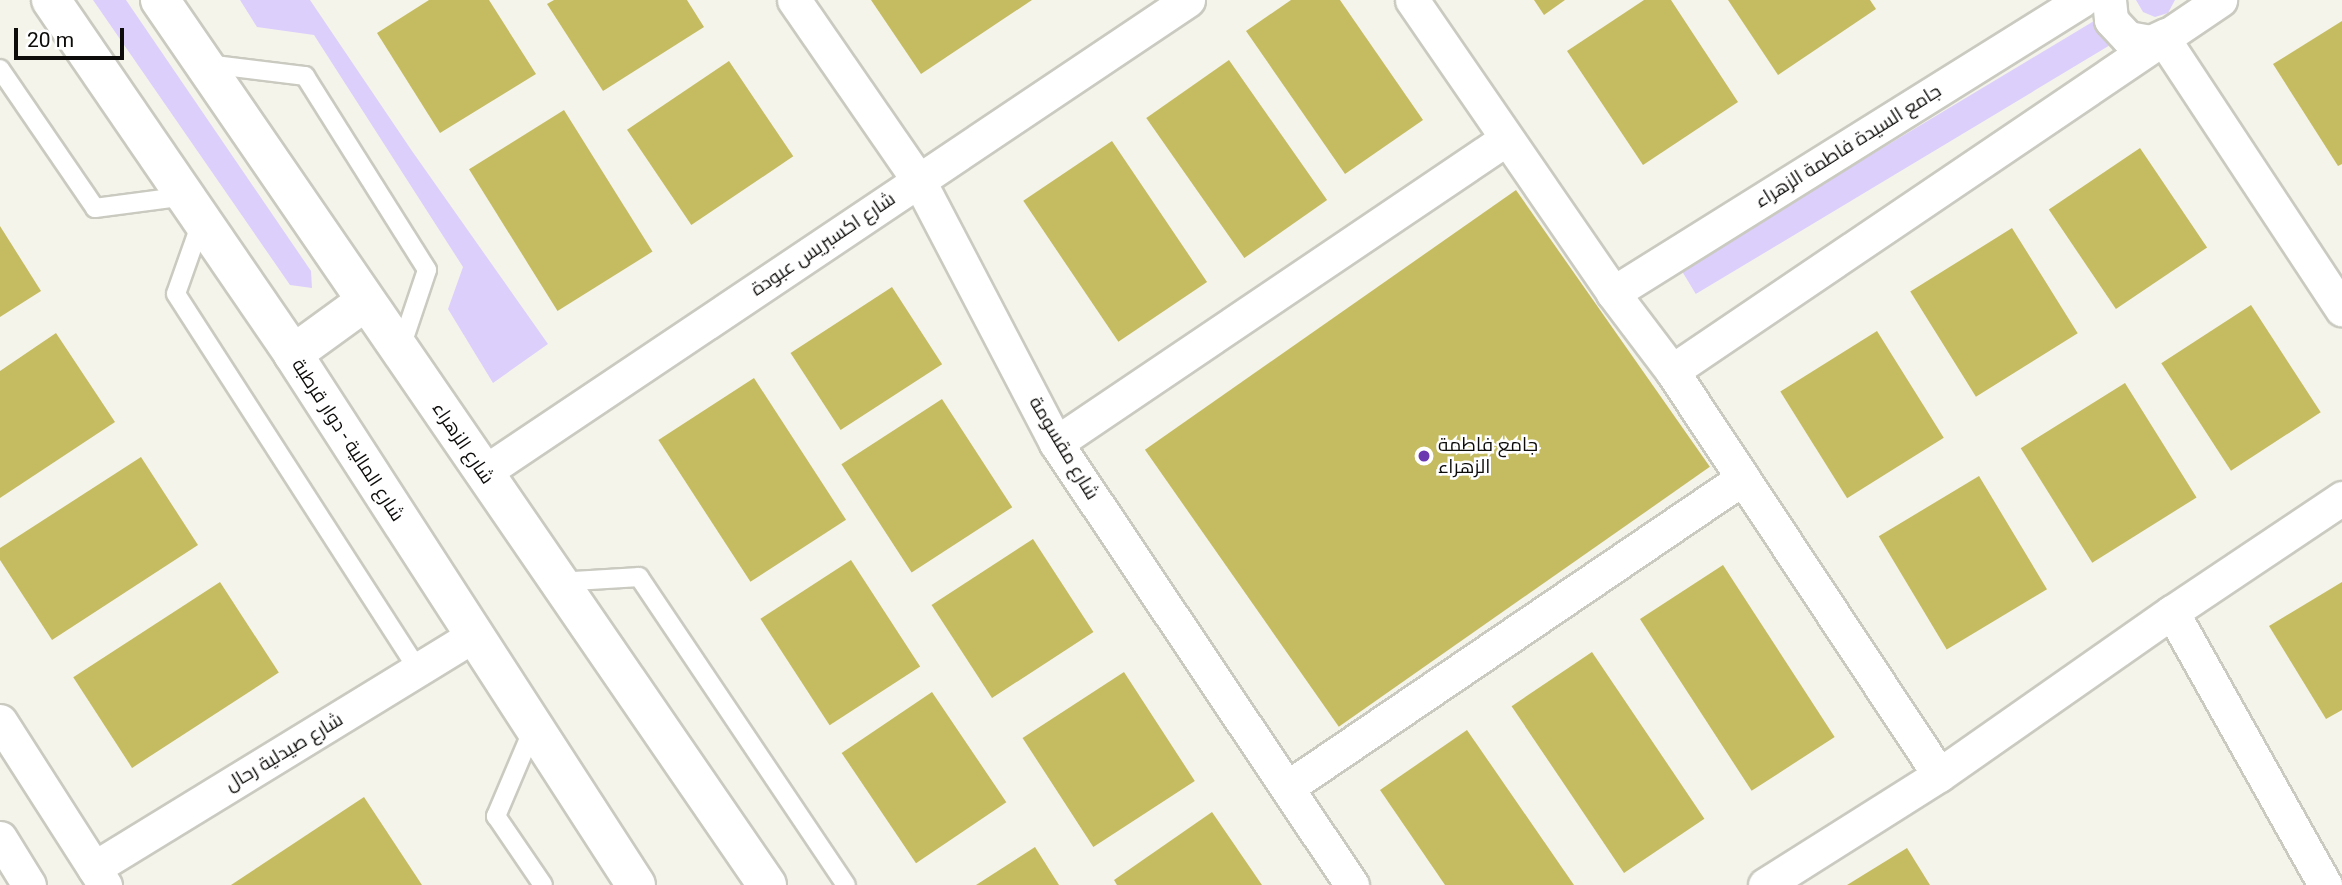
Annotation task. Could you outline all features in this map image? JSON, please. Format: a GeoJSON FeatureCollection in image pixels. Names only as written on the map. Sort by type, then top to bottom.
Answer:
{"type":"FeatureCollection","features":[{"type":"Feature","properties":{"kind":"main road","name":"شارع المالية - دوار قرطبة"},"geometry":{"type":"LineString","coordinates":[[51,0],[293,354],[636,885]]}},
{"type":"Feature","properties":{"kind":"main road","name":"شارع الزهراء"},"geometry":{"type":"LineString","coordinates":[[169,5],[203,63],[767,885]]}},
{"type":"Feature","properties":{"kind":"main road"},"geometry":{"type":"LineString","coordinates":[[293,354],[366,301]]}},
{"type":"Feature","properties":{"kind":"street","name":"شارع مقسومة"},"geometry":{"type":"LineString","coordinates":[[794,0],[919,181],[1056,443],[1352,885]]}},
{"type":"Feature","properties":{"kind":"street"},"geometry":{"type":"LineString","coordinates":[[1412,0],[1506,139],[1672,371],[1939,775]]}},
{"type":"Feature","properties":{"kind":"street","name":"جامع السيدة فاطمة الزهراء"},"geometry":{"type":"LineString","coordinates":[[1614,293],[2082,0]]}},
{"type":"Feature","properties":{"kind":"street"},"geometry":{"type":"LineString","coordinates":[[2109,0],[2111,20],[2128,38],[2139,42],[2163,37],[2174,27],[2180,14],[2181,0]]}},
{"type":"Feature","properties":{"kind":"street"},"geometry":{"type":"LineString","coordinates":[[1672,371],[2220,0]]}},
{"type":"Feature","properties":{"kind":"street","name":"شارع اكسبريس عبودة"},"geometry":{"type":"LineString","coordinates":[[483,473],[919,181],[1169,5]]}},
{"type":"Feature","properties":{"kind":"street"},"geometry":{"type":"LineString","coordinates":[[2163,37],[2342,309]]}},
{"type":"Feature","properties":{"kind":"street"},"geometry":{"type":"LineString","coordinates":[[1056,443],[1506,139]]}},
{"type":"Feature","properties":{"kind":"street"},"geometry":{"type":"LineString","coordinates":[[1288,787],[1743,478]]}},
{"type":"Feature","properties":{"kind":"street"},"geometry":{"type":"LineString","coordinates":[[1765,885],[1939,775],[2172,612],[2342,498]]}},
{"type":"Feature","properties":{"kind":"street"},"geometry":{"type":"LineString","coordinates":[[2172,612],[2325,885]]}},
{"type":"Feature","properties":{"kind":"street","name":"شارع صيدلية رحال"},"geometry":{"type":"LineString","coordinates":[[100,877],[474,635]]}},
{"type":"Feature","properties":{"kind":"street"},"geometry":{"type":"LineString","coordinates":[[3,734],[100,877]]}},
{"type":"Feature","properties":{"kind":"street"},"geometry":{"type":"LineString","coordinates":[[0,838],[29,885]]}},
{"type":"Feature","properties":{"kind":"lane"},"geometry":{"type":"LineString","coordinates":[[203,63],[305,76],[428,270],[400,351]]}},
{"type":"Feature","properties":{"kind":"lane"},"geometry":{"type":"LineString","coordinates":[[0,69],[95,208],[194,208],[176,294],[418,670]]}},
{"type":"Feature","properties":{"kind":"lane"},"geometry":{"type":"LineString","coordinates":[[558,582],[639,577],[846,885]]}},
{"type":"Feature","properties":{"kind":"lane"},"geometry":{"type":"LineString","coordinates":[[534,725],[496,816],[543,885]]}},
{"type":"Feature","properties":{"kind":"shaded area"},"geometry":{"type":"Polygon","coordinates":[[[93,0],[126,0],[311,271],[312,288],[290,285],[93,0]]]}},
{"type":"Feature","properties":{"kind":"shaded area"},"geometry":{"type":"Polygon","coordinates":[[[240,0],[310,0],[548,344],[493,383],[448,309],[463,267],[314,35],[257,27],[240,0]]]}},
{"type":"Feature","properties":{"kind":"shaded area"},"geometry":{"type":"Polygon","coordinates":[[[2136,0],[2175,0],[2168,13],[2155,17],[2143,12],[2136,0]]]}},
{"type":"Feature","properties":{"kind":"shaded area"},"geometry":{"type":"Polygon","coordinates":[[[2094,21],[2109,46],[1696,294],[1681,269],[2094,21]]]}},
{"type":"Feature","properties":{"kind":"building"},"geometry":{"type":"Polygon","coordinates":[[[429,0],[489,0],[536,74],[440,133],[377,33],[429,0]]]}},
{"type":"Feature","properties":{"kind":"building"},"geometry":{"type":"Polygon","coordinates":[[[554,0],[687,0],[704,27],[603,91],[547,4],[554,0]]]}},
{"type":"Feature","properties":{"kind":"building"},"geometry":{"type":"Polygon","coordinates":[[[871,0],[1032,0],[921,74],[871,0]]]}},
{"type":"Feature","properties":{"kind":"building"},"geometry":{"type":"Polygon","coordinates":[[[1291,0],[1340,0],[1423,120],[1345,174],[1246,31],[1291,0]]]}},
{"type":"Feature","properties":{"kind":"building"},"geometry":{"type":"Polygon","coordinates":[[[1534,0],[1565,0],[1544,15],[1534,0]]]}},
{"type":"Feature","properties":{"kind":"building"},"geometry":{"type":"Polygon","coordinates":[[[1644,0],[1671,0],[1738,102],[1643,165],[1567,51],[1644,0]]]}},
{"type":"Feature","properties":{"kind":"building"},"geometry":{"type":"Polygon","coordinates":[[[1728,0],[1870,0],[1876,9],[1778,75],[1728,0]]]}},
{"type":"Feature","properties":{"kind":"building"},"geometry":{"type":"Polygon","coordinates":[[[2342,21],[2342,164],[2338,166],[2273,64],[2342,21]]]}},
{"type":"Feature","properties":{"kind":"building"},"geometry":{"type":"Polygon","coordinates":[[[1229,60],[1327,200],[1244,258],[1146,118],[1229,60]]]}},
{"type":"Feature","properties":{"kind":"building"},"geometry":{"type":"Polygon","coordinates":[[[729,61],[793,156],[691,225],[627,130],[729,61]]]}},
{"type":"Feature","properties":{"kind":"building"},"geometry":{"type":"Polygon","coordinates":[[[564,110],[652,252],[558,311],[469,169],[564,110]]]}},
{"type":"Feature","properties":{"kind":"building"},"geometry":{"type":"Polygon","coordinates":[[[1112,141],[1207,282],[1118,342],[1023,201],[1112,141]]]}},
{"type":"Feature","properties":{"kind":"building"},"geometry":{"type":"Polygon","coordinates":[[[2140,148],[2207,247],[2116,309],[2049,210],[2140,148]]]}},
{"type":"Feature","properties":{"kind":"building","name":"جامع فاطمة الزهراء"},"geometry":{"type":"Polygon","coordinates":[[[1516,190],[1710,467],[1339,727],[1145,450],[1516,190]]]}},
{"type":"Feature","properties":{"kind":"building"},"geometry":{"type":"Polygon","coordinates":[[[0,226],[41,291],[0,317],[0,226]]]}},
{"type":"Feature","properties":{"kind":"building"},"geometry":{"type":"Polygon","coordinates":[[[2012,228],[2078,333],[1976,397],[1910,292],[2012,228]]]}},
{"type":"Feature","properties":{"kind":"building"},"geometry":{"type":"Polygon","coordinates":[[[892,287],[942,364],[841,430],[791,353],[892,287]]]}},
{"type":"Feature","properties":{"kind":"building"},"geometry":{"type":"Polygon","coordinates":[[[2251,305],[2321,412],[2231,471],[2161,363],[2251,305]]]}},
{"type":"Feature","properties":{"kind":"building"},"geometry":{"type":"Polygon","coordinates":[[[1877,331],[1944,438],[1847,498],[1780,391],[1877,331]]]}},
{"type":"Feature","properties":{"kind":"building"},"geometry":{"type":"Polygon","coordinates":[[[56,333],[115,422],[0,498],[0,371],[56,333]]]}},
{"type":"Feature","properties":{"kind":"building"},"geometry":{"type":"Polygon","coordinates":[[[754,378],[846,520],[750,582],[658,440],[754,378]]]}},
{"type":"Feature","properties":{"kind":"building"},"geometry":{"type":"Polygon","coordinates":[[[2125,383],[2197,497],[2092,563],[2021,448],[2125,383]]]}},
{"type":"Feature","properties":{"kind":"building"},"geometry":{"type":"Polygon","coordinates":[[[942,399],[1012,507],[912,573],[841,464],[942,399]]]}},
{"type":"Feature","properties":{"kind":"building"},"geometry":{"type":"Polygon","coordinates":[[[141,457],[198,545],[52,640],[0,560],[0,548],[141,457]]]}},
{"type":"Feature","properties":{"kind":"building"},"geometry":{"type":"Polygon","coordinates":[[[1979,476],[2047,589],[1947,649],[1879,536],[1979,476]]]}},
{"type":"Feature","properties":{"kind":"building"},"geometry":{"type":"Polygon","coordinates":[[[1033,539],[1093,632],[992,698],[932,605],[1033,539]]]}},
{"type":"Feature","properties":{"kind":"building"},"geometry":{"type":"Polygon","coordinates":[[[851,560],[920,667],[830,725],[760,619],[851,560]]]}},
{"type":"Feature","properties":{"kind":"building"},"geometry":{"type":"Polygon","coordinates":[[[1723,565],[1835,737],[1752,791],[1640,619],[1723,565]]]}},
{"type":"Feature","properties":{"kind":"building"},"geometry":{"type":"Polygon","coordinates":[[[220,582],[279,673],[132,768],[73,677],[220,582]]]}},
{"type":"Feature","properties":{"kind":"building"},"geometry":{"type":"Polygon","coordinates":[[[2342,582],[2342,710],[2326,719],[2269,626],[2342,582]]]}},
{"type":"Feature","properties":{"kind":"building"},"geometry":{"type":"Polygon","coordinates":[[[1592,652],[1704,819],[1624,873],[1512,706],[1592,652]]]}},
{"type":"Feature","properties":{"kind":"building"},"geometry":{"type":"Polygon","coordinates":[[[1124,672],[1195,781],[1093,847],[1023,738],[1124,672]]]}},
{"type":"Feature","properties":{"kind":"building"},"geometry":{"type":"Polygon","coordinates":[[[932,692],[1006,802],[916,863],[842,753],[932,692]]]}},
{"type":"Feature","properties":{"kind":"building"},"geometry":{"type":"Polygon","coordinates":[[[1467,730],[1574,885],[1445,885],[1380,790],[1467,730]]]}},
{"type":"Feature","properties":{"kind":"building"},"geometry":{"type":"Polygon","coordinates":[[[364,797],[422,885],[231,885],[364,797]]]}},
{"type":"Feature","properties":{"kind":"building"},"geometry":{"type":"Polygon","coordinates":[[[1212,812],[1262,885],[1117,885],[1114,880],[1212,812]]]}},
{"type":"Feature","properties":{"kind":"building"},"geometry":{"type":"Polygon","coordinates":[[[1035,847],[1059,885],[976,885],[1035,847]]]}},
{"type":"Feature","properties":{"kind":"building"},"geometry":{"type":"Polygon","coordinates":[[[1907,848],[1930,885],[1847,885],[1907,848]]]}},
{"type":"Feature","properties":{"kind":"place","name":"جامع فاطمة الزهراء"},"geometry":{"type":"Point","coordinates":[1424,456]}}]}
